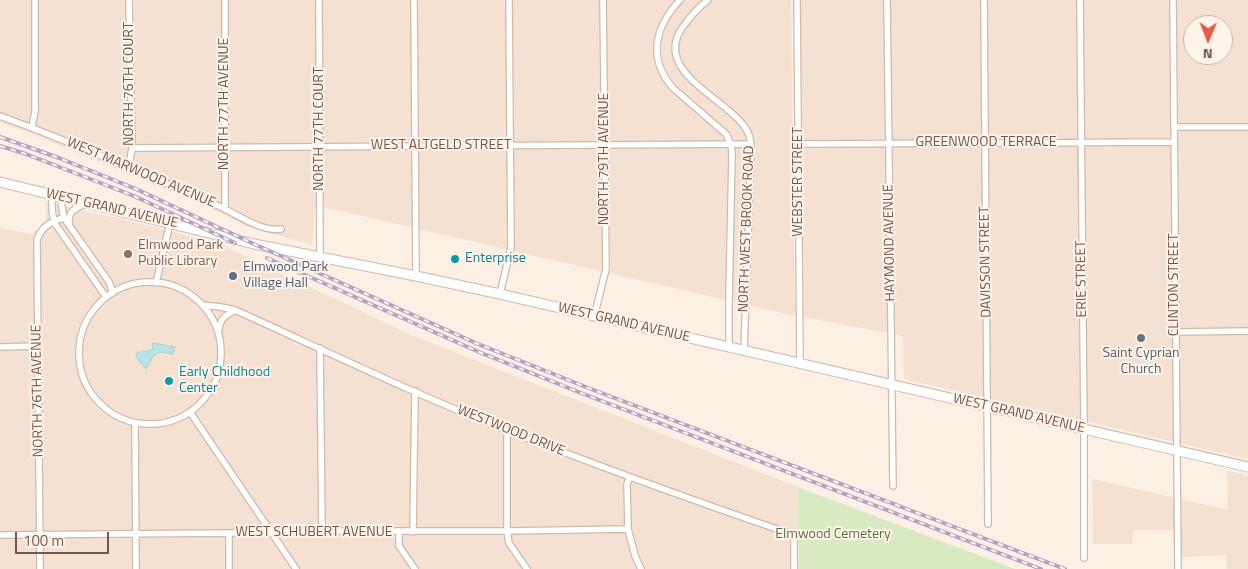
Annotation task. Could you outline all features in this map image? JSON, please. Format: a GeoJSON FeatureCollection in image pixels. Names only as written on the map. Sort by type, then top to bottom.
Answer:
{"type":"FeatureCollection","features":[{"type":"Feature","properties":{"kind":"main road","name":"WEST GRAND AVENUE"},"geometry":{"type":"LineString","coordinates":[[0,182],[262,246],[500,294],[1248,467]]}},
{"type":"Feature","properties":{"kind":"street"},"geometry":{"type":"LineString","coordinates":[[32,127],[35,106],[34,0]]}},
{"type":"Feature","properties":{"kind":"street","name":"NORTH 76TH COURT"},"geometry":{"type":"LineString","coordinates":[[129,167],[132,148],[130,0]]}},
{"type":"Feature","properties":{"kind":"street","name":"NORTH 77TH AVENUE"},"geometry":{"type":"LineString","coordinates":[[225,0],[225,209]]}},
{"type":"Feature","properties":{"kind":"street","name":"NORTH 77TH COURT"},"geometry":{"type":"LineString","coordinates":[[319,0],[320,257]]}},
{"type":"Feature","properties":{"kind":"street"},"geometry":{"type":"LineString","coordinates":[[414,0],[416,276]]}},
{"type":"Feature","properties":{"kind":"street"},"geometry":{"type":"LineString","coordinates":[[500,294],[511,248],[508,0]]}},
{"type":"Feature","properties":{"kind":"street","name":"NORTH 79TH AVENUE"},"geometry":{"type":"LineString","coordinates":[[594,317],[606,269],[603,0]]}},
{"type":"Feature","properties":{"kind":"street"},"geometry":{"type":"LineString","coordinates":[[680,0],[672,10],[657,39],[661,70],[665,79],[673,88],[726,134],[731,144],[729,347]]}},
{"type":"Feature","properties":{"kind":"street","name":"NORTH WEST BROOK ROAD"},"geometry":{"type":"LineString","coordinates":[[708,0],[698,7],[680,32],[675,43],[676,55],[681,68],[690,78],[738,119],[750,136],[751,155],[744,351]]}},
{"type":"Feature","properties":{"kind":"street","name":"WEBSTER STREET"},"geometry":{"type":"LineString","coordinates":[[797,0],[800,364]]}},
{"type":"Feature","properties":{"kind":"street","name":"HAYMOND AVENUE"},"geometry":{"type":"LineString","coordinates":[[887,0],[893,486]]}},
{"type":"Feature","properties":{"kind":"street","name":"DAVISSON STREET"},"geometry":{"type":"LineString","coordinates":[[984,0],[988,524]]}},
{"type":"Feature","properties":{"kind":"street","name":"ERIE STREET"},"geometry":{"type":"LineString","coordinates":[[1080,0],[1084,558]]}},
{"type":"Feature","properties":{"kind":"street","name":"CLINTON STREET"},"geometry":{"type":"LineString","coordinates":[[1173,0],[1178,569]]}},
{"type":"Feature","properties":{"kind":"street","name":"WEST MARWOOD AVENUE"},"geometry":{"type":"LineString","coordinates":[[0,116],[32,127],[129,167],[250,222],[269,229],[281,229]]}},
{"type":"Feature","properties":{"kind":"street"},"geometry":{"type":"LineString","coordinates":[[1174,127],[1248,127]]}},
{"type":"Feature","properties":{"kind":"street","name":"GREENWOOD TERRACE"},"geometry":{"type":"LineString","coordinates":[[798,144],[1174,142]]}},
{"type":"Feature","properties":{"kind":"street","name":"WEST ALTGELD STREET"},"geometry":{"type":"LineString","coordinates":[[132,148],[750,144]]}},
{"type":"Feature","properties":{"kind":"street"},"geometry":{"type":"LineString","coordinates":[[56,196],[64,218],[109,282],[113,293]]}},
{"type":"Feature","properties":{"kind":"street"},"geometry":{"type":"LineString","coordinates":[[56,196],[52,211],[54,220],[106,298]]}},
{"type":"Feature","properties":{"kind":"street"},"geometry":{"type":"LineString","coordinates":[[70,226],[70,214],[87,203]]}},
{"type":"Feature","properties":{"kind":"street"},"geometry":{"type":"LineString","coordinates":[[54,220],[64,218]]}},
{"type":"Feature","properties":{"kind":"street","name":"NORTH 76TH AVENUE"},"geometry":{"type":"LineString","coordinates":[[40,569],[37,240],[45,227],[54,220]]}},
{"type":"Feature","properties":{"kind":"street"},"geometry":{"type":"LineString","coordinates":[[156,282],[170,223]]}},
{"type":"Feature","properties":{"kind":"street"},"geometry":{"type":"LineString","coordinates":[[219,330],[202,304],[182,290],[156,282],[130,285],[106,298],[87,320],[79,346],[81,369],[87,387],[100,403],[116,416],[135,423],[152,424],[176,420],[199,406],[217,380],[222,355],[219,330],[221,320],[235,310]]}},
{"type":"Feature","properties":{"kind":"street","name":"WESTWOOD DRIVE"},"geometry":{"type":"LineString","coordinates":[[202,304],[235,310],[415,392],[508,430],[630,477],[794,536],[794,569]]}},
{"type":"Feature","properties":{"kind":"street"},"geometry":{"type":"LineString","coordinates":[[1176,332],[1248,331]]}},
{"type":"Feature","properties":{"kind":"street"},"geometry":{"type":"LineString","coordinates":[[0,347],[38,346]]}},
{"type":"Feature","properties":{"kind":"street"},"geometry":{"type":"LineString","coordinates":[[320,348],[322,531]]}},
{"type":"Feature","properties":{"kind":"street"},"geometry":{"type":"LineString","coordinates":[[413,532],[415,392]]}},
{"type":"Feature","properties":{"kind":"street"},"geometry":{"type":"LineString","coordinates":[[190,412],[296,569]]}},
{"type":"Feature","properties":{"kind":"street"},"geometry":{"type":"LineString","coordinates":[[135,423],[136,569]]}},
{"type":"Feature","properties":{"kind":"street"},"geometry":{"type":"LineString","coordinates":[[508,430],[507,531],[509,544],[527,569]]}},
{"type":"Feature","properties":{"kind":"street"},"geometry":{"type":"LineString","coordinates":[[630,477],[627,484],[628,529],[635,556],[641,569]]}},
{"type":"Feature","properties":{"kind":"street","name":"WEST SCHUBERT AVENUE"},"geometry":{"type":"LineString","coordinates":[[0,535],[628,529]]}},
{"type":"Feature","properties":{"kind":"street"},"geometry":{"type":"LineString","coordinates":[[399,532],[399,546],[415,569]]}},
{"type":"Feature","properties":{"kind":"street"},"geometry":{"type":"LineString","coordinates":[[229,533],[229,569]]}},
{"type":"Feature","properties":{"kind":"shaded area"},"geometry":{"type":"Polygon","coordinates":[[[0,0],[791,0],[795,316],[315,205],[312,245],[247,226],[217,211],[0,122],[0,0]]]}},
{"type":"Feature","properties":{"kind":"shaded area"},"geometry":{"type":"Polygon","coordinates":[[[800,0],[1248,0],[1248,459],[904,379],[903,336],[804,317],[800,0]]]}},
{"type":"Feature","properties":{"kind":"shaded area"},"geometry":{"type":"Polygon","coordinates":[[[46,202],[218,243],[411,335],[798,487],[799,569],[0,569],[0,228],[31,234],[46,223],[46,202]]]}},
{"type":"Feature","properties":{"kind":"shaded area"},"geometry":{"type":"Polygon","coordinates":[[[1227,470],[1248,476],[1248,569],[1227,569],[1226,555],[1180,557],[1180,530],[1133,530],[1132,544],[1093,544],[1092,479],[1228,510],[1227,470]]]}},
{"type":"Feature","properties":{"kind":"green space","name":"Elmwood Cemetery"},"geometry":{"type":"Polygon","coordinates":[[[798,487],[1015,569],[799,569],[798,487]]]}},
{"type":"Feature","properties":{"kind":"water"},"geometry":{"type":"Polygon","coordinates":[[[153,343],[175,347],[173,354],[160,352],[153,356],[146,369],[138,360],[136,353],[152,350],[153,343]]]}},
{"type":"Feature","properties":{"kind":"railway"},"geometry":{"type":"LineString","coordinates":[[0,137],[136,189],[478,344],[591,389],[1065,569]]}},
{"type":"Feature","properties":{"kind":"railway"},"geometry":{"type":"LineString","coordinates":[[0,146],[26,154],[134,196],[235,243]]}},
{"type":"Feature","properties":{"kind":"railway"},"geometry":{"type":"LineString","coordinates":[[267,258],[479,352],[581,393],[1041,569]]}},
{"type":"Feature","properties":{"kind":"place","name":"Elmwood Park Public Library"},"geometry":{"type":"Point","coordinates":[128,254]}},
{"type":"Feature","properties":{"kind":"place","name":"Enterprise"},"geometry":{"type":"Point","coordinates":[455,259]}},
{"type":"Feature","properties":{"kind":"place","name":"Elmwood Park Village Hall"},"geometry":{"type":"Point","coordinates":[233,276]}},
{"type":"Feature","properties":{"kind":"place","name":"Saint Cyprian Church"},"geometry":{"type":"Point","coordinates":[1141,338]}},
{"type":"Feature","properties":{"kind":"place","name":"Early Childhood Center"},"geometry":{"type":"Point","coordinates":[169,381]}}]}
